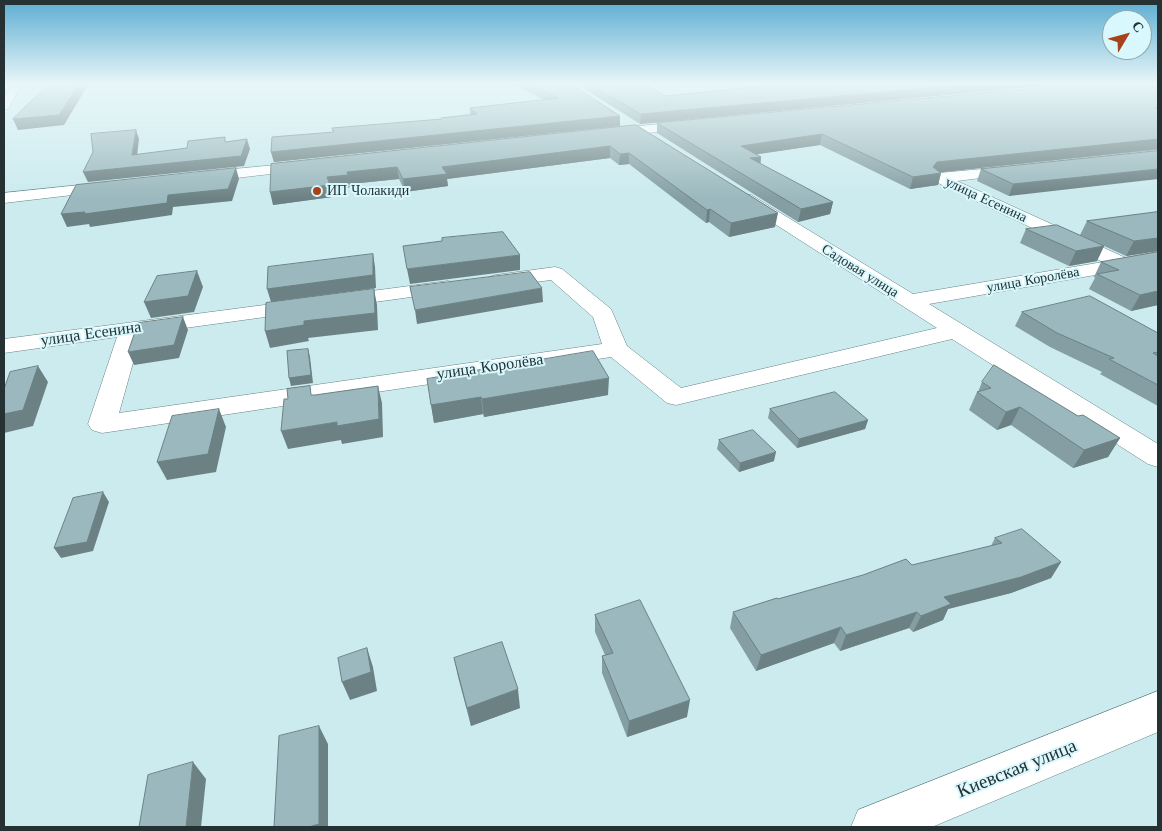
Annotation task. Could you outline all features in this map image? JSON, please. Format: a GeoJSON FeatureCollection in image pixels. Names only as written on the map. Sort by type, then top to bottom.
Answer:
{"type":"FeatureCollection","features":[{"type":"Feature","properties":{"kind":"street"},"geometry":{"type":"LineString","coordinates":[[625,122],[662,146]]}},
{"type":"Feature","properties":{"kind":"street"},"geometry":{"type":"LineString","coordinates":[[598,134],[706,124]]}},
{"type":"Feature","properties":{"kind":"street"},"geometry":{"type":"LineString","coordinates":[[192,178],[320,164]]}},
{"type":"Feature","properties":{"kind":"street","name":"улица Есенина"},"geometry":{"type":"LineString","coordinates":[[1034,168],[939,178],[1124,264]]}},
{"type":"Feature","properties":{"kind":"street"},"geometry":{"type":"LineString","coordinates":[[4,198],[122,186]]}},
{"type":"Feature","properties":{"kind":"street","name":"Садовая улица"},"geometry":{"type":"LineString","coordinates":[[728,187],[1158,457]]}},
{"type":"Feature","properties":{"kind":"street","name":"улица Королёва"},"geometry":{"type":"LineString","coordinates":[[908,301],[1158,258]]}},
{"type":"Feature","properties":{"kind":"street","name":"улица Есенина"},"geometry":{"type":"LineString","coordinates":[[4,346],[555,273],[603,314],[616,348]]}},
{"type":"Feature","properties":{"kind":"street","name":"улица Королёва"},"geometry":{"type":"LineString","coordinates":[[130,328],[102,424],[616,348]]}},
{"type":"Feature","properties":{"kind":"street"},"geometry":{"type":"LineString","coordinates":[[616,348],[676,398],[955,331]]}},
{"type":"Feature","properties":{"kind":"street","name":"Киевская улица"},"geometry":{"type":"LineString","coordinates":[[875,827],[1158,711]]}},
{"type":"Feature","properties":{"kind":"building"},"geometry":{"type":"Polygon","coordinates":[[[408,122],[564,122],[271,152],[272,137],[334,132],[332,128],[408,122]]]}},
{"type":"Feature","properties":{"kind":"building"},"geometry":{"type":"Polygon","coordinates":[[[1158,122],[1158,139],[937,162],[933,167],[941,173],[913,177],[822,134],[741,146],[761,157],[750,158],[833,202],[801,209],[657,123],[1158,122]]]}},
{"type":"Feature","properties":{"kind":"building"},"geometry":{"type":"Polygon","coordinates":[[[636,125],[778,213],[731,223],[710,209],[707,210],[629,153],[620,154],[610,146],[442,167],[447,174],[403,179],[397,167],[347,172],[348,175],[327,177],[330,185],[270,192],[271,164],[636,125]]]}},
{"type":"Feature","properties":{"kind":"building"},"geometry":{"type":"Polygon","coordinates":[[[136,130],[132,155],[187,148],[188,141],[225,137],[225,142],[247,139],[241,156],[83,172],[93,152],[91,134],[136,130]]]}},
{"type":"Feature","properties":{"kind":"building"},"geometry":{"type":"Polygon","coordinates":[[[1158,151],[1158,169],[1013,184],[981,169],[1158,151]]]}},
{"type":"Feature","properties":{"kind":"building"},"geometry":{"type":"Polygon","coordinates":[[[236,168],[228,189],[168,195],[167,203],[84,214],[85,212],[61,214],[76,185],[236,168]]]}},
{"type":"Feature","properties":{"kind":"building"},"geometry":{"type":"Polygon","coordinates":[[[1158,212],[1158,238],[1134,241],[1087,221],[1158,212]]]}},
{"type":"Feature","properties":{"kind":"building"},"geometry":{"type":"Polygon","coordinates":[[[1057,225],[1104,246],[1076,251],[1026,229],[1057,225]]]}},
{"type":"Feature","properties":{"kind":"building"},"geometry":{"type":"Polygon","coordinates":[[[503,232],[520,255],[407,269],[403,246],[442,241],[442,238],[503,232]]]}},
{"type":"Feature","properties":{"kind":"building"},"geometry":{"type":"Polygon","coordinates":[[[1158,252],[1158,291],[1140,295],[1097,274],[1119,270],[1101,262],[1158,252]]]}},
{"type":"Feature","properties":{"kind":"building"},"geometry":{"type":"Polygon","coordinates":[[[373,254],[373,275],[267,289],[268,267],[373,254]]]}},
{"type":"Feature","properties":{"kind":"building"},"geometry":{"type":"Polygon","coordinates":[[[197,271],[188,296],[144,302],[157,276],[197,271]]]}},
{"type":"Feature","properties":{"kind":"building"},"geometry":{"type":"Polygon","coordinates":[[[530,272],[542,288],[415,310],[410,287],[530,272]]]}},
{"type":"Feature","properties":{"kind":"building"},"geometry":{"type":"Polygon","coordinates":[[[374,289],[375,313],[304,321],[304,325],[265,331],[266,303],[374,289]]]}},
{"type":"Feature","properties":{"kind":"building"},"geometry":{"type":"Polygon","coordinates":[[[1090,296],[1158,333],[1158,352],[1153,353],[1158,356],[1158,385],[1109,359],[1114,358],[1057,333],[1022,312],[1090,296]]]}},
{"type":"Feature","properties":{"kind":"building"},"geometry":{"type":"Polygon","coordinates":[[[183,317],[174,345],[128,352],[138,323],[183,317]]]}},
{"type":"Feature","properties":{"kind":"building"},"geometry":{"type":"Polygon","coordinates":[[[308,349],[311,375],[289,378],[287,351],[308,349]]]}},
{"type":"Feature","properties":{"kind":"building"},"geometry":{"type":"Polygon","coordinates":[[[593,351],[609,378],[482,399],[481,397],[431,405],[427,379],[593,351]]]}},
{"type":"Feature","properties":{"kind":"building"},"geometry":{"type":"Polygon","coordinates":[[[994,365],[1078,416],[1083,415],[1120,438],[1084,450],[1020,407],[1006,412],[977,392],[991,388],[982,382],[994,365]]]}},
{"type":"Feature","properties":{"kind":"building"},"geometry":{"type":"Polygon","coordinates":[[[38,366],[23,410],[4,414],[4,389],[10,372],[38,366]]]}},
{"type":"Feature","properties":{"kind":"building"},"geometry":{"type":"Polygon","coordinates":[[[310,386],[311,395],[315,395],[378,386],[379,419],[337,426],[337,422],[281,431],[284,399],[288,399],[287,389],[310,386]]]}},
{"type":"Feature","properties":{"kind":"building"},"geometry":{"type":"Polygon","coordinates":[[[835,392],[868,420],[799,439],[770,409],[835,392]]]}},
{"type":"Feature","properties":{"kind":"building"},"geometry":{"type":"Polygon","coordinates":[[[219,409],[208,454],[157,462],[172,416],[219,409]]]}},
{"type":"Feature","properties":{"kind":"building"},"geometry":{"type":"Polygon","coordinates":[[[753,430],[776,452],[740,463],[719,440],[753,430]]]}},
{"type":"Feature","properties":{"kind":"building"},"geometry":{"type":"Polygon","coordinates":[[[103,492],[87,542],[54,548],[73,498],[103,492]]]}},
{"type":"Feature","properties":{"kind":"building"},"geometry":{"type":"Polygon","coordinates":[[[1022,529],[1061,562],[1021,577],[944,597],[951,604],[921,616],[917,612],[846,635],[841,627],[761,655],[733,612],[863,575],[906,559],[912,565],[1002,543],[995,538],[1022,529]]]}},
{"type":"Feature","properties":{"kind":"building"},"geometry":{"type":"Polygon","coordinates":[[[640,600],[690,700],[629,721],[602,656],[613,653],[595,615],[640,600]]]}},
{"type":"Feature","properties":{"kind":"building"},"geometry":{"type":"Polygon","coordinates":[[[502,642],[518,689],[467,708],[454,658],[502,642]]]}},
{"type":"Feature","properties":{"kind":"building"},"geometry":{"type":"Polygon","coordinates":[[[367,648],[371,672],[342,682],[338,658],[367,648]]]}},
{"type":"Feature","properties":{"kind":"building"},"geometry":{"type":"Polygon","coordinates":[[[319,726],[319,824],[309,827],[274,827],[279,736],[319,726]]]}},
{"type":"Feature","properties":{"kind":"building"},"geometry":{"type":"Polygon","coordinates":[[[193,762],[186,827],[139,827],[148,775],[193,762]]]}},
{"type":"Feature","properties":{"kind":"place","name":"ИП Чолакиди"},"geometry":{"type":"Point","coordinates":[317,191]}}]}
